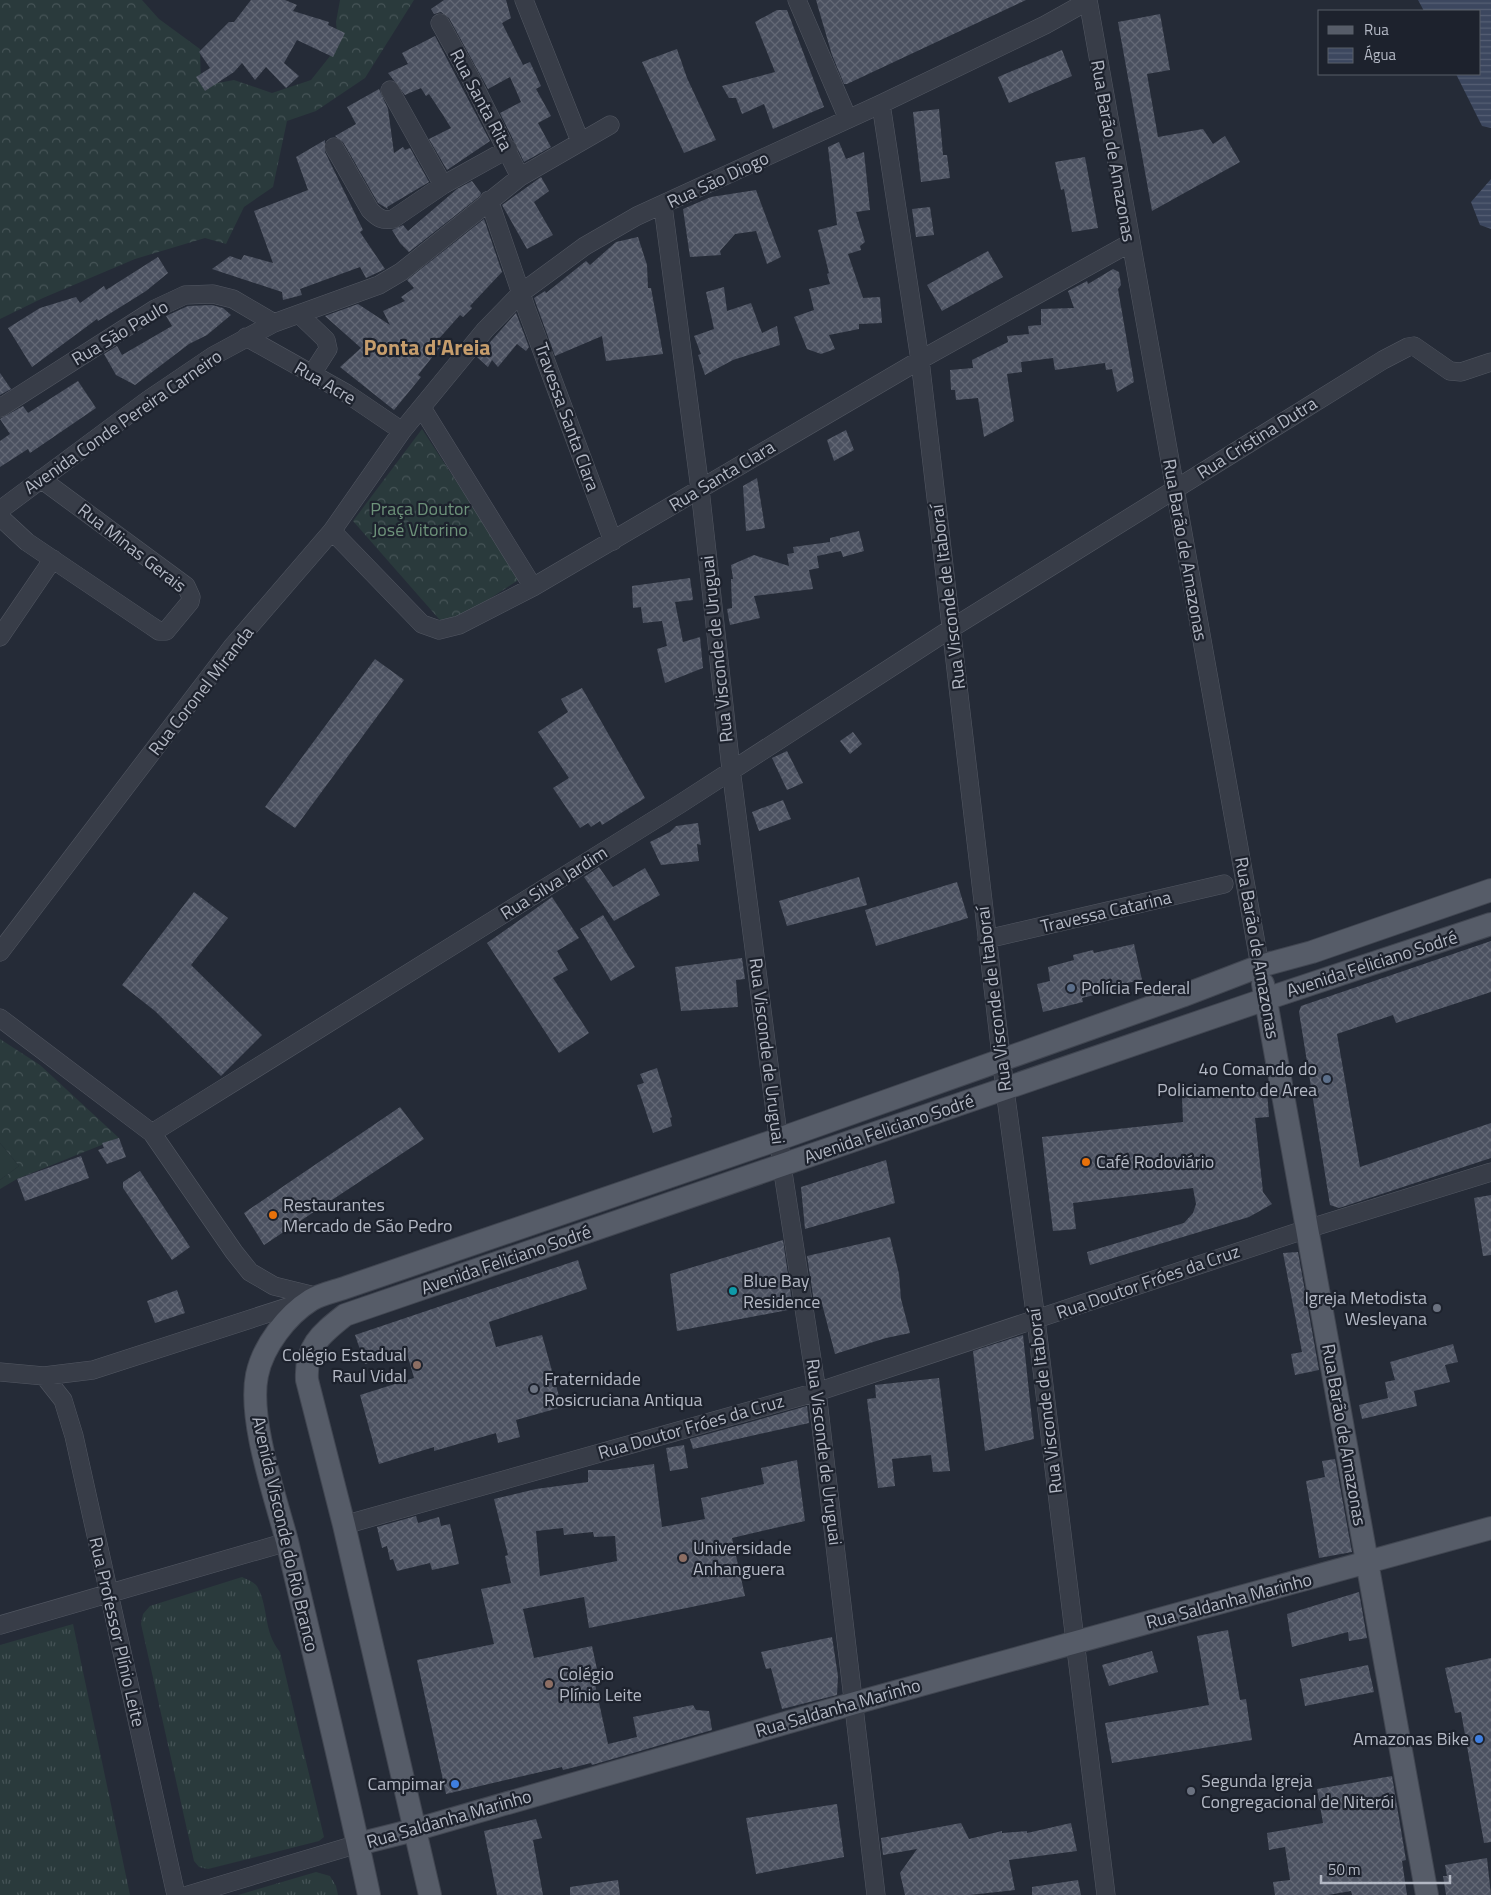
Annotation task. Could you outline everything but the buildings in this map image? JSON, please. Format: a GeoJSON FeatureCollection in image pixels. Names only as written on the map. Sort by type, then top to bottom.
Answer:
{"type":"FeatureCollection","features":[{"type":"Feature","properties":{"kind":"main road","name":"Avenida Feliciano Sodré"},"geometry":{"type":"LineString","coordinates":[[315,1298],[780,1139],[1260,966],[1312,952],[1491,890]]}},
{"type":"Feature","properties":{"kind":"main road","name":"Avenida Feliciano Sodré"},"geometry":{"type":"LineString","coordinates":[[344,1525],[307,1380],[307,1360],[315,1342],[345,1315],[1266,999],[1491,924]]}},
{"type":"Feature","properties":{"kind":"main road","name":"Rua Barão de Amazonas"},"geometry":{"type":"LineString","coordinates":[[1260,966],[1427,1895]]}},
{"type":"Feature","properties":{"kind":"main road","name":"Avenida Visconde do Rio Branco"},"geometry":{"type":"LineString","coordinates":[[315,1298],[289,1319],[273,1339],[257,1376],[256,1407],[260,1431],[369,1895]]}},
{"type":"Feature","properties":{"kind":"main road"},"geometry":{"type":"LineString","coordinates":[[344,1525],[430,1895]]}},
{"type":"Feature","properties":{"kind":"main road","name":"Rua Saldanha Marinho"},"geometry":{"type":"LineString","coordinates":[[358,1844],[414,1830],[855,1702],[1367,1564],[1491,1528]]}},
{"type":"Feature","properties":{"kind":"street"},"geometry":{"type":"LineString","coordinates":[[524,0],[534,30],[580,141]]}},
{"type":"Feature","properties":{"kind":"street"},"geometry":{"type":"LineString","coordinates":[[797,0],[848,119]]}},
{"type":"Feature","properties":{"kind":"street","name":"Rua São Diogo"},"geometry":{"type":"LineString","coordinates":[[402,431],[485,330],[521,293],[585,246],[637,216],[663,206],[881,104],[1045,25],[1088,1]]}},
{"type":"Feature","properties":{"kind":"street","name":"Rua Barão de Amazonas"},"geometry":{"type":"LineString","coordinates":[[1088,1],[1260,966]]}},
{"type":"Feature","properties":{"kind":"street","name":"Rua Santa Rita"},"geometry":{"type":"LineString","coordinates":[[440,24],[508,149],[520,177]]}},
{"type":"Feature","properties":{"kind":"street"},"geometry":{"type":"LineString","coordinates":[[390,90],[444,185]]}},
{"type":"Feature","properties":{"kind":"street","name":"Rua Visconde de Itaboraí"},"geometry":{"type":"LineString","coordinates":[[881,104],[920,360],[1005,1090],[1036,1320],[1073,1643],[1106,1895]]}},
{"type":"Feature","properties":{"kind":"street","name":"Avenida Conde Pereira Carneiro"},"geometry":{"type":"LineString","coordinates":[[0,510],[193,369],[274,323],[379,285],[401,272],[520,177],[610,125]]}},
{"type":"Feature","properties":{"kind":"street"},"geometry":{"type":"LineString","coordinates":[[334,147],[370,210],[378,218],[393,218],[444,185],[508,149]]}},
{"type":"Feature","properties":{"kind":"street","name":"Travessa Santa Clara"},"geometry":{"type":"LineString","coordinates":[[489,200],[521,293],[613,541]]}},
{"type":"Feature","properties":{"kind":"street","name":"Rua Visconde de Uruguai"},"geometry":{"type":"LineString","coordinates":[[663,206],[700,489],[731,769],[782,1166],[817,1392],[855,1702],[876,1895]]}},
{"type":"Feature","properties":{"kind":"street","name":"Rua Santa Clara"},"geometry":{"type":"LineString","coordinates":[[332,531],[422,624],[439,630],[470,620],[533,587],[920,360],[1130,243]]}},
{"type":"Feature","properties":{"kind":"street","name":"Rua São Paulo"},"geometry":{"type":"LineString","coordinates":[[0,408],[155,309],[185,296],[213,294],[233,300],[274,323]]}},
{"type":"Feature","properties":{"kind":"street"},"geometry":{"type":"LineString","coordinates":[[300,315],[326,340],[328,349],[312,374]]}},
{"type":"Feature","properties":{"kind":"street","name":"Rua Acre"},"geometry":{"type":"LineString","coordinates":[[246,338],[346,393],[402,431]]}},
{"type":"Feature","properties":{"kind":"street","name":"Rua Cristina Dutra"},"geometry":{"type":"LineString","coordinates":[[952,628],[1383,360],[1408,347],[1414,346],[1422,350],[1434,362],[1450,371],[1461,372],[1491,362]]}},
{"type":"Feature","properties":{"kind":"street"},"geometry":{"type":"LineString","coordinates":[[422,408],[533,587]]}},
{"type":"Feature","properties":{"kind":"street","name":"Rua Coronel Miranda"},"geometry":{"type":"LineString","coordinates":[[0,952],[232,648],[332,531],[402,431]]}},
{"type":"Feature","properties":{"kind":"street","name":"Rua Minas Gerais"},"geometry":{"type":"LineString","coordinates":[[0,517],[27,542],[159,631],[166,631],[171,628],[192,597],[186,586],[41,479]]}},
{"type":"Feature","properties":{"kind":"street"},"geometry":{"type":"LineString","coordinates":[[0,637],[53,559]]}},
{"type":"Feature","properties":{"kind":"street","name":"Rua Silva Jardim"},"geometry":{"type":"LineString","coordinates":[[152,1132],[680,804],[731,769],[952,628]]}},
{"type":"Feature","properties":{"kind":"street","name":"Travessa Catarina"},"geometry":{"type":"LineString","coordinates":[[987,939],[1224,884]]}},
{"type":"Feature","properties":{"kind":"street"},"geometry":{"type":"LineString","coordinates":[[0,1018],[152,1132],[234,1252],[250,1272],[274,1286],[315,1298]]}},
{"type":"Feature","properties":{"kind":"street","name":"Rua Doutor Fróes da Cruz"},"geometry":{"type":"LineString","coordinates":[[344,1525],[817,1392],[1307,1229],[1491,1172]]}},
{"type":"Feature","properties":{"kind":"street"},"geometry":{"type":"LineString","coordinates":[[0,1372],[44,1376],[104,1367],[315,1298]]}},
{"type":"Feature","properties":{"kind":"street","name":"Rua Professor Plínio Leite"},"geometry":{"type":"LineString","coordinates":[[44,1376],[63,1400],[74,1436],[176,1895]]}},
{"type":"Feature","properties":{"kind":"street"},"geometry":{"type":"LineString","coordinates":[[0,1625],[287,1542]]}},
{"type":"Feature","properties":{"kind":"street","name":"Rua Saldanha Marinho"},"geometry":{"type":"LineString","coordinates":[[188,1895],[358,1844]]}},
{"type":"Feature","properties":{"kind":"green space"},"geometry":{"type":"Polygon","coordinates":[[[0,0],[142,0],[159,19],[200,49],[201,86],[234,80],[272,93],[311,80],[338,46],[336,22],[340,0],[414,0],[365,78],[316,111],[287,121],[273,187],[244,207],[226,244],[205,238],[135,259],[43,298],[0,319],[0,0]]]}},
{"type":"Feature","properties":{"kind":"green space","name":"Praça Doutor José Vitorino"},"geometry":{"type":"Polygon","coordinates":[[[422,429],[520,579],[446,627],[353,521],[422,429]]]}},
{"type":"Feature","properties":{"kind":"green space"},"geometry":{"type":"Polygon","coordinates":[[[0,1039],[40,1065],[119,1138],[17,1179],[0,1189],[0,1180],[19,1166],[0,1143],[0,1039]]]}},
{"type":"Feature","properties":{"kind":"green space"},"geometry":{"type":"Polygon","coordinates":[[[0,1143],[19,1166],[0,1180],[0,1143]]]}},
{"type":"Feature","properties":{"kind":"green space"},"geometry":{"type":"Polygon","coordinates":[[[242,1577],[257,1586],[264,1604],[268,1628],[280,1652],[324,1837],[319,1841],[208,1869],[199,1867],[194,1861],[141,1624],[143,1614],[150,1606],[242,1577]]]}},
{"type":"Feature","properties":{"kind":"green space"},"geometry":{"type":"Polygon","coordinates":[[[73,1624],[130,1895],[0,1895],[0,1645],[73,1624]]]}},
{"type":"Feature","properties":{"kind":"green space"},"geometry":{"type":"Polygon","coordinates":[[[316,1872],[330,1876],[336,1886],[338,1895],[238,1895],[316,1872]]]}},
{"type":"Feature","properties":{"kind":"water"},"geometry":{"type":"Polygon","coordinates":[[[1418,0],[1491,0],[1491,128],[1482,126],[1456,75],[1481,75],[1481,10],[1423,10],[1418,0]]]}},
{"type":"Feature","properties":{"kind":"water"},"geometry":{"type":"Polygon","coordinates":[[[1491,179],[1491,229],[1480,225],[1471,202],[1491,179]]]}},
{"type":"Feature","properties":{"kind":"place","name":"Polícia Federal"},"geometry":{"type":"Point","coordinates":[1071,988]}},
{"type":"Feature","properties":{"kind":"place","name":"4o Comando do Policiamento de Area"},"geometry":{"type":"Point","coordinates":[1327,1079]}},
{"type":"Feature","properties":{"kind":"place","name":"Café Rodoviário"},"geometry":{"type":"Point","coordinates":[1086,1162]}},
{"type":"Feature","properties":{"kind":"place","name":"Restaurantes Mercado de São Pedro"},"geometry":{"type":"Point","coordinates":[273,1215]}},
{"type":"Feature","properties":{"kind":"place","name":"Blue Bay Residence"},"geometry":{"type":"Point","coordinates":[733,1291]}},
{"type":"Feature","properties":{"kind":"place","name":"Igreja Metodista Wesleyana"},"geometry":{"type":"Point","coordinates":[1437,1308]}},
{"type":"Feature","properties":{"kind":"place","name":"Colégio Estadual Raul Vidal"},"geometry":{"type":"Point","coordinates":[417,1365]}},
{"type":"Feature","properties":{"kind":"place","name":"Fraternidade Rosicruciana Antiqua"},"geometry":{"type":"Point","coordinates":[534,1389]}},
{"type":"Feature","properties":{"kind":"place","name":"Universidade Anhanguera"},"geometry":{"type":"Point","coordinates":[683,1558]}},
{"type":"Feature","properties":{"kind":"place","name":"Colégio Plínio Leite"},"geometry":{"type":"Point","coordinates":[549,1684]}},
{"type":"Feature","properties":{"kind":"place","name":"Amazonas Bike"},"geometry":{"type":"Point","coordinates":[1479,1739]}},
{"type":"Feature","properties":{"kind":"place","name":"Campimar"},"geometry":{"type":"Point","coordinates":[455,1784]}},
{"type":"Feature","properties":{"kind":"place","name":"Segunda Igreja Congregacional de Niterói"},"geometry":{"type":"Point","coordinates":[1191,1791]}},
{"type":"Feature","properties":{"kind":"district","name":"Ponta d'Areia"},"geometry":{"type":"Point","coordinates":[427,347]}}]}
